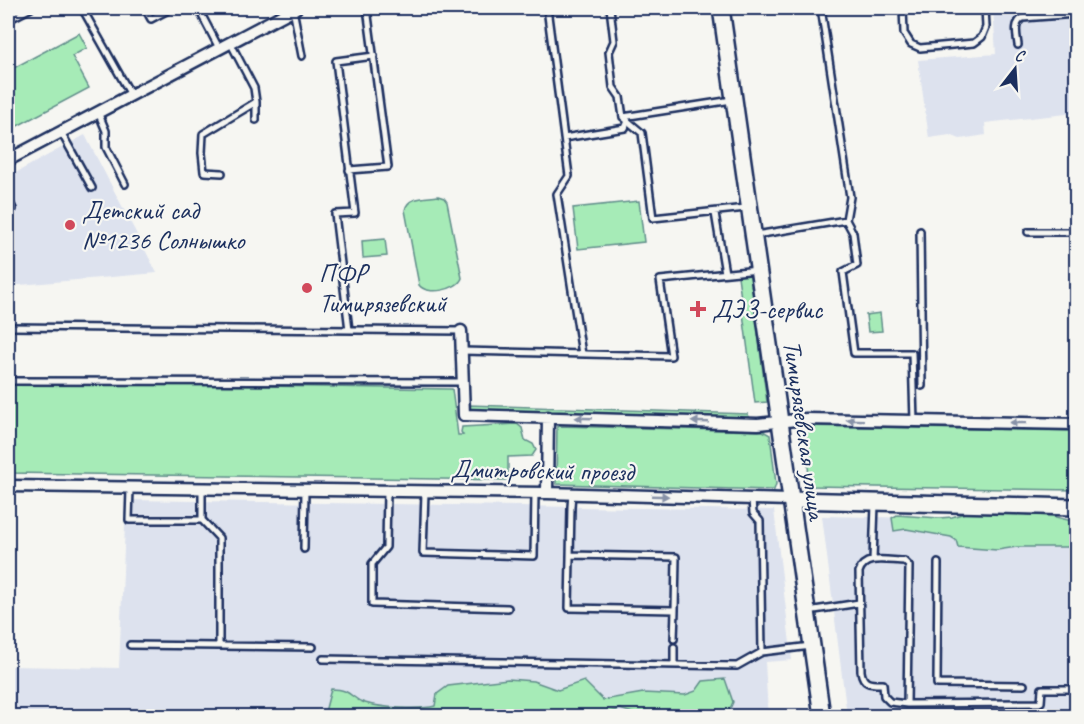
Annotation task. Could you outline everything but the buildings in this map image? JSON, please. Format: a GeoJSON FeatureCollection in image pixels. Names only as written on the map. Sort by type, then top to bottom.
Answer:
{"type":"FeatureCollection","features":[{"type":"Feature","properties":{"kind":"main road","name":"Тимирязевская улица"},"geometry":{"type":"LineString","coordinates":[[721,8],[822,717]]}},
{"type":"Feature","properties":{"kind":"main road","name":"Дмитровский проезд"},"geometry":{"type":"LineString","coordinates":[[790,500],[1077,507]]}},
{"type":"Feature","properties":{"kind":"street"},"geometry":{"type":"LineString","coordinates":[[8,160],[294,8]]}},
{"type":"Feature","properties":{"kind":"street"},"geometry":{"type":"LineString","coordinates":[[461,331],[464,415],[758,424],[806,419],[1077,424]]}},
{"type":"Feature","properties":{"kind":"street"},"geometry":{"type":"LineString","coordinates":[[547,493],[548,417]]}},
{"type":"Feature","properties":{"kind":"street","name":"Дмитровский проезд"},"geometry":{"type":"LineString","coordinates":[[8,486],[572,493],[790,500]]}},
{"type":"Feature","properties":{"kind":"lane"},"geometry":{"type":"LineString","coordinates":[[8,20],[21,10],[31,8]]}},
{"type":"Feature","properties":{"kind":"lane"},"geometry":{"type":"LineString","coordinates":[[82,8],[131,95]]}},
{"type":"Feature","properties":{"kind":"lane"},"geometry":{"type":"LineString","coordinates":[[145,8],[150,19],[172,8]]}},
{"type":"Feature","properties":{"kind":"lane"},"geometry":{"type":"LineString","coordinates":[[198,8],[219,48]]}},
{"type":"Feature","properties":{"kind":"lane"},"geometry":{"type":"LineString","coordinates":[[294,8],[302,56]]}},
{"type":"Feature","properties":{"kind":"lane"},"geometry":{"type":"LineString","coordinates":[[349,170],[388,166],[367,8]]}},
{"type":"Feature","properties":{"kind":"lane"},"geometry":{"type":"LineString","coordinates":[[547,8],[569,176],[557,194],[582,354]]}},
{"type":"Feature","properties":{"kind":"lane"},"geometry":{"type":"LineString","coordinates":[[610,8],[614,41],[609,52],[613,87],[620,98],[623,117],[642,133],[653,218],[716,213],[750,207]]}},
{"type":"Feature","properties":{"kind":"lane"},"geometry":{"type":"LineString","coordinates":[[821,8],[850,197],[846,220],[853,233],[857,265],[843,272],[854,353],[912,353],[914,422]]}},
{"type":"Feature","properties":{"kind":"lane"},"geometry":{"type":"LineString","coordinates":[[903,8],[904,33],[911,44],[920,48],[974,43],[982,37],[986,27],[985,8]]}},
{"type":"Feature","properties":{"kind":"lane"},"geometry":{"type":"LineString","coordinates":[[1018,45],[1018,20],[1076,11]]}},
{"type":"Feature","properties":{"kind":"lane"},"geometry":{"type":"LineString","coordinates":[[230,42],[254,88],[256,120]]}},
{"type":"Feature","properties":{"kind":"lane"},"geometry":{"type":"LineString","coordinates":[[349,330],[335,214],[355,213],[336,61],[374,56]]}},
{"type":"Feature","properties":{"kind":"lane"},"geometry":{"type":"LineString","coordinates":[[623,117],[734,99]]}},
{"type":"Feature","properties":{"kind":"lane"},"geometry":{"type":"LineString","coordinates":[[222,173],[204,172],[203,134],[256,102]]}},
{"type":"Feature","properties":{"kind":"lane"},"geometry":{"type":"LineString","coordinates":[[98,112],[106,131],[106,147],[125,184]]}},
{"type":"Feature","properties":{"kind":"lane"},"geometry":{"type":"LineString","coordinates":[[564,138],[625,128],[628,121]]}},
{"type":"Feature","properties":{"kind":"lane"},"geometry":{"type":"LineString","coordinates":[[61,132],[92,188]]}},
{"type":"Feature","properties":{"kind":"lane"},"geometry":{"type":"LineString","coordinates":[[8,199],[13,209]]}},
{"type":"Feature","properties":{"kind":"lane"},"geometry":{"type":"LineString","coordinates":[[716,213],[725,273]]}},
{"type":"Feature","properties":{"kind":"lane"},"geometry":{"type":"LineString","coordinates":[[754,235],[846,220]]}},
{"type":"Feature","properties":{"kind":"lane"},"geometry":{"type":"LineString","coordinates":[[920,231],[922,386]]}},
{"type":"Feature","properties":{"kind":"lane"},"geometry":{"type":"LineString","coordinates":[[1028,232],[1077,232]]}},
{"type":"Feature","properties":{"kind":"lane"},"geometry":{"type":"LineString","coordinates":[[462,351],[670,356],[660,280],[759,269]]}},
{"type":"Feature","properties":{"kind":"lane"},"geometry":{"type":"LineString","coordinates":[[8,327],[461,331]]}},
{"type":"Feature","properties":{"kind":"lane"},"geometry":{"type":"LineString","coordinates":[[8,381],[463,382]]}},
{"type":"Feature","properties":{"kind":"lane"},"geometry":{"type":"LineString","coordinates":[[130,489],[129,520],[202,520]]}},
{"type":"Feature","properties":{"kind":"lane"},"geometry":{"type":"LineString","coordinates":[[202,489],[202,520],[219,538],[219,646]]}},
{"type":"Feature","properties":{"kind":"lane"},"geometry":{"type":"LineString","coordinates":[[304,549],[305,490]]}},
{"type":"Feature","properties":{"kind":"lane"},"geometry":{"type":"LineString","coordinates":[[387,491],[386,547],[372,564],[372,604],[508,608]]}},
{"type":"Feature","properties":{"kind":"lane"},"geometry":{"type":"LineString","coordinates":[[424,492],[423,553],[534,556],[535,493]]}},
{"type":"Feature","properties":{"kind":"lane"},"geometry":{"type":"LineString","coordinates":[[572,493],[569,608],[675,610]]}},
{"type":"Feature","properties":{"kind":"lane"},"geometry":{"type":"LineString","coordinates":[[752,498],[753,513],[760,521],[762,652]]}},
{"type":"Feature","properties":{"kind":"lane"},"geometry":{"type":"LineString","coordinates":[[873,560],[875,502]]}},
{"type":"Feature","properties":{"kind":"lane"},"geometry":{"type":"LineString","coordinates":[[570,555],[676,557],[674,639]]}},
{"type":"Feature","properties":{"kind":"lane"},"geometry":{"type":"LineString","coordinates":[[907,704],[909,566],[904,561],[873,560],[860,568],[862,678],[871,684],[883,684],[884,696],[890,702],[907,704],[1039,704],[1042,689],[1077,689]]}},
{"type":"Feature","properties":{"kind":"lane"},"geometry":{"type":"LineString","coordinates":[[938,563],[937,684],[1024,685]]}},
{"type":"Feature","properties":{"kind":"lane"},"geometry":{"type":"LineString","coordinates":[[806,611],[860,603]]}},
{"type":"Feature","properties":{"kind":"lane"},"geometry":{"type":"LineString","coordinates":[[130,645],[313,647]]}},
{"type":"Feature","properties":{"kind":"lane"},"geometry":{"type":"LineString","coordinates":[[322,659],[737,666],[762,652],[811,646]]}},
{"type":"Feature","properties":{"kind":"lane"},"geometry":{"type":"LineString","coordinates":[[674,647],[674,665]]}},
{"type":"Feature","properties":{"kind":"shaded area"},"geometry":{"type":"Polygon","coordinates":[[[993,8],[1068,8],[1076,68],[1076,113],[985,123],[986,135],[960,139],[950,135],[929,138],[918,60],[996,54],[993,8]]]}},
{"type":"Feature","properties":{"kind":"shaded area","name":"Детский сад №1236 Солнышко"},"geometry":{"type":"Polygon","coordinates":[[[85,135],[157,273],[8,286],[8,177],[85,135]]]}},
{"type":"Feature","properties":{"kind":"shaded area"},"geometry":{"type":"Polygon","coordinates":[[[126,500],[774,510],[792,660],[765,662],[768,714],[317,709],[317,716],[8,716],[8,666],[119,668],[126,500]]]}},
{"type":"Feature","properties":{"kind":"shaded area"},"geometry":{"type":"Polygon","coordinates":[[[822,516],[1076,521],[1076,716],[847,716],[822,516]]]}},
{"type":"Feature","properties":{"kind":"green space"},"geometry":{"type":"Polygon","coordinates":[[[79,33],[87,48],[72,56],[89,88],[8,131],[8,71],[79,33]]]}},
{"type":"Feature","properties":{"kind":"green space"},"geometry":{"type":"Polygon","coordinates":[[[438,196],[447,202],[462,278],[455,286],[435,291],[419,285],[405,210],[409,202],[413,200],[438,196]]]}},
{"type":"Feature","properties":{"kind":"green space"},"geometry":{"type":"Polygon","coordinates":[[[639,201],[644,242],[578,249],[573,208],[639,201]]]}},
{"type":"Feature","properties":{"kind":"green space"},"geometry":{"type":"Polygon","coordinates":[[[385,239],[387,256],[363,258],[362,241],[385,239]]]}},
{"type":"Feature","properties":{"kind":"green space"},"geometry":{"type":"Polygon","coordinates":[[[750,274],[767,402],[755,403],[738,276],[750,274]]]}},
{"type":"Feature","properties":{"kind":"green space"},"geometry":{"type":"Polygon","coordinates":[[[880,313],[882,331],[868,332],[866,315],[880,313]]]}},
{"type":"Feature","properties":{"kind":"green space"},"geometry":{"type":"Polygon","coordinates":[[[8,382],[452,389],[458,435],[463,435],[462,427],[517,424],[522,428],[525,440],[533,444],[536,450],[532,456],[508,457],[508,480],[8,473],[8,382]]]}},
{"type":"Feature","properties":{"kind":"green space"},"geometry":{"type":"Polygon","coordinates":[[[467,405],[748,414],[750,420],[467,411],[467,405]]]}},
{"type":"Feature","properties":{"kind":"green space"},"geometry":{"type":"Polygon","coordinates":[[[557,426],[763,431],[770,435],[776,484],[774,490],[556,484],[557,426]]]}},
{"type":"Feature","properties":{"kind":"green space"},"geometry":{"type":"Polygon","coordinates":[[[804,426],[1076,431],[1076,490],[810,486],[804,426]]]}},
{"type":"Feature","properties":{"kind":"green space"},"geometry":{"type":"Polygon","coordinates":[[[992,512],[1052,516],[1076,522],[1076,547],[1017,547],[997,550],[958,547],[956,540],[951,537],[906,529],[894,531],[892,518],[897,515],[939,518],[965,513],[992,512]]]}},
{"type":"Feature","properties":{"kind":"green space"},"geometry":{"type":"Polygon","coordinates":[[[508,679],[533,681],[558,690],[584,681],[603,700],[643,693],[685,695],[696,691],[703,681],[725,679],[733,702],[728,713],[722,716],[642,716],[620,709],[597,716],[326,716],[325,712],[331,689],[347,692],[360,701],[372,705],[420,708],[435,706],[437,694],[448,686],[508,679]]]}},
{"type":"Feature","properties":{"kind":"place","name":"Детский сад №1236 Солнышко"},"geometry":{"type":"Point","coordinates":[70,225]}},
{"type":"Feature","properties":{"kind":"place","name":"ПФР Тимирязевский"},"geometry":{"type":"Point","coordinates":[307,288]}},
{"type":"Feature","properties":{"kind":"place","name":"ДЭЗ-сервис"},"geometry":{"type":"Point","coordinates":[698,309]}}]}
